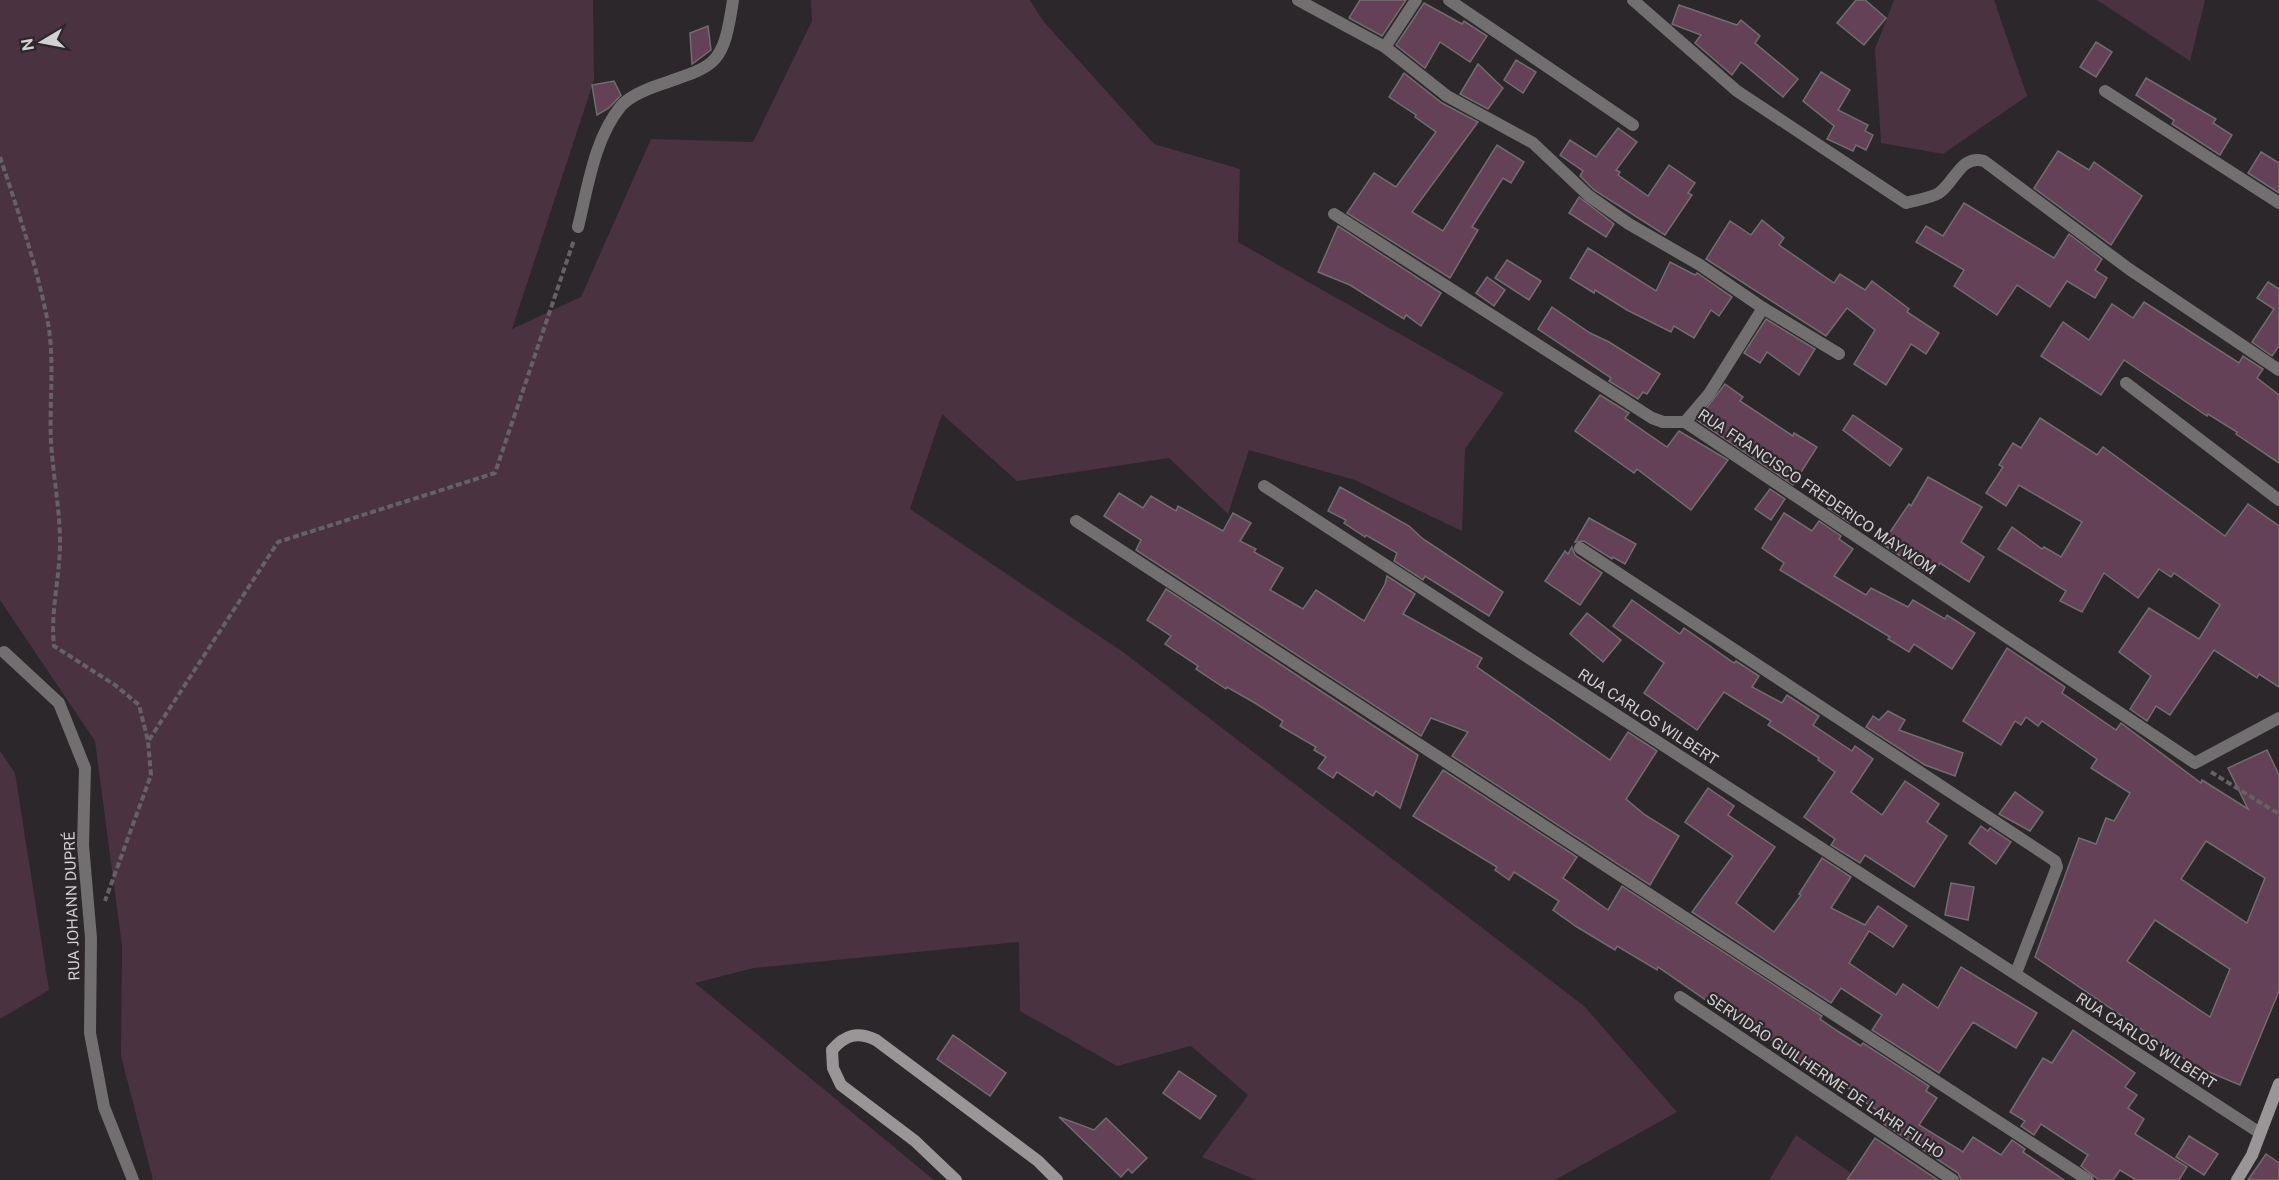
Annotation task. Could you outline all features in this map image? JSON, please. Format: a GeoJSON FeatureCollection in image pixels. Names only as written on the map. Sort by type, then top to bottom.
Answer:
{"type":"FeatureCollection","features":[{"type":"Feature","properties":{"kind":"street"},"geometry":{"type":"LineString","coordinates":[[578,227],[594,163],[604,135],[622,105],[645,90],[707,68],[724,47],[733,0]]}},
{"type":"Feature","properties":{"kind":"street"},"geometry":{"type":"LineString","coordinates":[[1298,0],[1385,47],[1447,96],[1533,143],[1589,196],[1629,224],[1700,265],[1763,308],[1839,354]]}},
{"type":"Feature","properties":{"kind":"street"},"geometry":{"type":"LineString","coordinates":[[1385,47],[1416,0]]}},
{"type":"Feature","properties":{"kind":"street"},"geometry":{"type":"LineString","coordinates":[[1449,0],[1633,125]]}},
{"type":"Feature","properties":{"kind":"street"},"geometry":{"type":"LineString","coordinates":[[1633,0],[1737,91],[1906,203],[1941,191],[1963,166],[1973,160],[1984,160],[2129,269],[2279,370]]}},
{"type":"Feature","properties":{"kind":"street"},"geometry":{"type":"LineString","coordinates":[[2105,91],[2279,203]]}},
{"type":"Feature","properties":{"kind":"street","name":"RUA FRANCISCO FREDERICO MAYWOM"},"geometry":{"type":"LineString","coordinates":[[1334,214],[1652,418],[1663,422],[1685,422],[2195,763]]}},
{"type":"Feature","properties":{"kind":"street"},"geometry":{"type":"LineString","coordinates":[[1685,422],[1709,394],[1763,308]]}},
{"type":"Feature","properties":{"kind":"street"},"geometry":{"type":"LineString","coordinates":[[2126,383],[2279,500]]}},
{"type":"Feature","properties":{"kind":"street","name":"RUA CARLOS WILBERT"},"geometry":{"type":"LineString","coordinates":[[1264,486],[2260,1133]]}},
{"type":"Feature","properties":{"kind":"street"},"geometry":{"type":"LineString","coordinates":[[1076,521],[2088,1180]]}},
{"type":"Feature","properties":{"kind":"street"},"geometry":{"type":"LineString","coordinates":[[1580,548],[2055,861],[2057,867],[2016,973]]}},
{"type":"Feature","properties":{"kind":"street","name":"RUA JOHANN DUPRÉ"},"geometry":{"type":"LineString","coordinates":[[4,652],[59,703],[85,768],[83,845],[91,938],[90,1033],[104,1107],[133,1180]]}},
{"type":"Feature","properties":{"kind":"street"},"geometry":{"type":"LineString","coordinates":[[2195,763],[2279,718]]}},
{"type":"Feature","properties":{"kind":"street","name":"SERVIDÃO GUILHERME DE LAHR FILHO"},"geometry":{"type":"LineString","coordinates":[[1680,997],[1953,1180]]}},
{"type":"Feature","properties":{"kind":"street"},"geometry":{"type":"LineString","coordinates":[[956,1180],[915,1141],[841,1085],[833,1068],[832,1050],[842,1039],[857,1034],[876,1040],[1038,1161],[1057,1180]]}},
{"type":"Feature","properties":{"kind":"street"},"geometry":{"type":"LineString","coordinates":[[2237,1180],[2260,1133],[2279,1084]]}},
{"type":"Feature","properties":{"kind":"path"},"geometry":{"type":"LineString","coordinates":[[0,157],[34,265],[48,324],[52,357],[51,442],[60,536],[60,569],[52,623],[54,646],[115,685],[139,705],[148,741],[151,775],[103,905]]}},
{"type":"Feature","properties":{"kind":"path"},"geometry":{"type":"LineString","coordinates":[[148,741],[278,542],[495,473],[578,227]]}},
{"type":"Feature","properties":{"kind":"path"},"geometry":{"type":"LineString","coordinates":[[2195,763],[2279,814]]}},
{"type":"Feature","properties":{"kind":"shaded area"},"geometry":{"type":"Polygon","coordinates":[[[0,0],[593,0],[594,80],[512,329],[581,297],[651,139],[753,142],[812,21],[811,0],[1030,0],[1043,21],[1154,144],[1240,169],[1238,242],[1504,393],[1465,449],[1462,531],[1355,480],[1249,450],[1228,514],[1169,458],[1017,481],[942,414],[910,509],[1123,652],[1584,1006],[1677,1112],[1555,1180],[1256,1180],[1202,1157],[1248,1095],[1191,1046],[1117,1066],[1020,1011],[1019,942],[754,968],[695,983],[934,1180],[153,1180],[121,1056],[122,946],[95,741],[0,600],[0,0]]]}},
{"type":"Feature","properties":{"kind":"shaded area"},"geometry":{"type":"Polygon","coordinates":[[[1894,0],[1994,0],[2027,96],[1943,154],[1881,143],[1875,49],[1894,0]]]}},
{"type":"Feature","properties":{"kind":"shaded area"},"geometry":{"type":"Polygon","coordinates":[[[2097,0],[2205,0],[2190,61],[2097,0]]]}},
{"type":"Feature","properties":{"kind":"shaded area"},"geometry":{"type":"Polygon","coordinates":[[[0,751],[15,773],[49,990],[0,1019],[0,751]]]}},
{"type":"Feature","properties":{"kind":"shaded area"},"geometry":{"type":"Polygon","coordinates":[[[1796,1135],[1861,1180],[1769,1180],[1796,1135]]]}},
{"type":"Feature","properties":{"kind":"building"},"geometry":{"type":"Polygon","coordinates":[[[1360,0],[1406,0],[1382,36],[1349,18],[1360,0]]]}},
{"type":"Feature","properties":{"kind":"building"},"geometry":{"type":"Polygon","coordinates":[[[1856,0],[1865,0],[1886,18],[1864,45],[1837,23],[1856,0]]]}},
{"type":"Feature","properties":{"kind":"building"},"geometry":{"type":"Polygon","coordinates":[[[1424,3],[1462,24],[1464,21],[1487,36],[1470,62],[1440,42],[1425,68],[1396,45],[1424,3]]]}},
{"type":"Feature","properties":{"kind":"building"},"geometry":{"type":"Polygon","coordinates":[[[1679,5],[1737,25],[1741,20],[1760,36],[1755,43],[1798,79],[1783,97],[1741,62],[1732,75],[1695,43],[1701,35],[1672,24],[1679,5]]]}},
{"type":"Feature","properties":{"kind":"building"},"geometry":{"type":"Polygon","coordinates":[[[708,26],[711,50],[692,64],[690,33],[708,26]]]}},
{"type":"Feature","properties":{"kind":"building"},"geometry":{"type":"Polygon","coordinates":[[[2096,42],[2112,52],[2096,77],[2080,67],[2096,42]]]}},
{"type":"Feature","properties":{"kind":"building"},"geometry":{"type":"Polygon","coordinates":[[[1516,60],[1536,72],[1523,93],[1504,80],[1516,60]]]}},
{"type":"Feature","properties":{"kind":"building"},"geometry":{"type":"Polygon","coordinates":[[[1478,64],[1503,88],[1488,109],[1460,94],[1478,64]]]}},
{"type":"Feature","properties":{"kind":"building"},"geometry":{"type":"Polygon","coordinates":[[[1821,72],[1850,90],[1838,110],[1868,125],[1865,131],[1873,135],[1866,150],[1856,145],[1853,151],[1827,139],[1834,126],[1803,101],[1821,72]]]}},
{"type":"Feature","properties":{"kind":"building"},"geometry":{"type":"Polygon","coordinates":[[[1404,73],[1442,103],[1478,122],[1412,212],[1443,231],[1497,145],[1524,162],[1511,183],[1503,178],[1472,227],[1478,230],[1450,278],[1347,213],[1374,173],[1396,187],[1436,132],[1389,97],[1404,73]]]}},
{"type":"Feature","properties":{"kind":"building"},"geometry":{"type":"Polygon","coordinates":[[[2146,78],[2216,119],[2213,123],[2232,135],[2220,155],[2172,124],[2174,120],[2136,95],[2146,78]]]}},
{"type":"Feature","properties":{"kind":"building"},"geometry":{"type":"Polygon","coordinates":[[[614,81],[621,95],[609,108],[597,115],[592,85],[614,81]]]}},
{"type":"Feature","properties":{"kind":"building"},"geometry":{"type":"Polygon","coordinates":[[[1618,128],[1637,142],[1616,170],[1620,172],[1618,175],[1648,196],[1669,165],[1695,183],[1688,193],[1692,195],[1665,235],[1594,190],[1580,176],[1583,171],[1560,155],[1570,140],[1596,157],[1618,128]]]}},
{"type":"Feature","properties":{"kind":"building"},"geometry":{"type":"Polygon","coordinates":[[[2058,151],[2089,170],[2094,162],[2142,196],[2111,245],[2034,188],[2058,151]]]}},
{"type":"Feature","properties":{"kind":"building"},"geometry":{"type":"Polygon","coordinates":[[[2261,152],[2279,163],[2279,193],[2248,173],[2261,152]]]}},
{"type":"Feature","properties":{"kind":"building"},"geometry":{"type":"Polygon","coordinates":[[[1579,197],[1614,224],[1606,237],[1569,213],[1579,197]]]}},
{"type":"Feature","properties":{"kind":"building"},"geometry":{"type":"Polygon","coordinates":[[[1964,203],[2054,258],[2069,234],[2102,259],[2095,270],[2107,278],[2095,298],[2067,281],[2050,307],[2017,285],[1997,315],[1954,286],[1964,270],[1916,242],[1926,226],[1943,236],[1964,203]]]}},
{"type":"Feature","properties":{"kind":"building"},"geometry":{"type":"Polygon","coordinates":[[[1762,220],[1784,238],[1779,245],[1834,283],[1840,274],[1865,290],[1872,281],[1909,309],[1907,312],[1939,333],[1926,354],[1911,344],[1886,385],[1854,364],[1875,330],[1847,308],[1826,336],[1706,259],[1730,221],[1751,235],[1762,220]]]}},
{"type":"Feature","properties":{"kind":"building"},"geometry":{"type":"Polygon","coordinates":[[[1338,226],[1441,293],[1421,326],[1406,315],[1404,319],[1350,285],[1318,272],[1338,226]]]}},
{"type":"Feature","properties":{"kind":"building"},"geometry":{"type":"Polygon","coordinates":[[[1588,248],[1656,291],[1670,262],[1695,275],[1697,273],[1732,297],[1719,316],[1711,310],[1694,338],[1674,326],[1671,332],[1627,310],[1595,290],[1594,293],[1570,278],[1588,248]]]}},
{"type":"Feature","properties":{"kind":"building"},"geometry":{"type":"Polygon","coordinates":[[[1507,260],[1541,281],[1529,300],[1495,278],[1507,260]]]}},
{"type":"Feature","properties":{"kind":"building"},"geometry":{"type":"Polygon","coordinates":[[[1487,277],[1505,290],[1494,306],[1476,293],[1487,277]]]}},
{"type":"Feature","properties":{"kind":"building"},"geometry":{"type":"Polygon","coordinates":[[[2268,282],[2279,289],[2279,346],[2272,356],[2252,342],[2274,309],[2257,298],[2268,282]]]}},
{"type":"Feature","properties":{"kind":"building"},"geometry":{"type":"Polygon","coordinates":[[[2144,302],[2239,363],[2243,356],[2263,369],[2257,378],[2279,395],[2279,463],[2236,434],[2237,432],[2208,414],[2207,416],[2124,360],[2101,395],[2041,356],[2063,322],[2089,340],[2112,304],[2133,318],[2144,302]]]}},
{"type":"Feature","properties":{"kind":"building"},"geometry":{"type":"Polygon","coordinates":[[[1552,307],[1590,333],[1609,342],[1660,374],[1647,394],[1643,392],[1638,399],[1609,381],[1611,378],[1538,329],[1552,307]]]}},
{"type":"Feature","properties":{"kind":"building"},"geometry":{"type":"Polygon","coordinates":[[[1766,319],[1815,349],[1799,375],[1767,352],[1760,363],[1744,353],[1766,319]]]}},
{"type":"Feature","properties":{"kind":"building"},"geometry":{"type":"Polygon","coordinates":[[[1725,384],[1743,397],[1740,401],[1793,436],[1794,433],[1817,447],[1793,485],[1697,420],[1725,384]]]}},
{"type":"Feature","properties":{"kind":"building"},"geometry":{"type":"Polygon","coordinates":[[[1600,395],[1629,413],[1625,418],[1667,447],[1679,431],[1728,460],[1691,510],[1637,469],[1634,473],[1575,431],[1600,395]]]}},
{"type":"Feature","properties":{"kind":"building"},"geometry":{"type":"Polygon","coordinates":[[[1853,415],[1902,449],[1890,466],[1843,430],[1853,415]]]}},
{"type":"Feature","properties":{"kind":"building"},"geometry":{"type":"Polygon","coordinates":[[[2040,418],[2097,455],[2103,447],[2225,536],[2248,504],[2279,526],[2279,687],[2259,674],[2257,678],[2214,650],[2170,715],[2156,706],[2147,721],[2130,709],[2151,676],[2119,652],[2149,608],[2199,639],[2220,605],[2174,573],[2171,577],[2159,569],[2138,598],[2104,573],[2082,612],[2060,601],[2066,591],[1998,549],[2012,527],[2042,549],[2044,547],[2061,557],[2082,522],[2019,485],[2006,506],[1986,493],[2003,467],[1999,465],[2013,443],[2021,448],[2040,418]]]}},
{"type":"Feature","properties":{"kind":"building"},"geometry":{"type":"Polygon","coordinates":[[[1928,477],[1982,507],[1961,542],[1984,557],[1969,582],[1940,563],[1931,576],[1882,544],[1909,504],[1911,506],[1928,477]]]}},
{"type":"Feature","properties":{"kind":"building"},"geometry":{"type":"Polygon","coordinates":[[[1340,487],[1409,526],[1423,539],[1503,592],[1489,616],[1425,576],[1423,580],[1394,561],[1397,553],[1366,535],[1365,537],[1344,523],[1346,520],[1328,511],[1340,487]]]}},
{"type":"Feature","properties":{"kind":"building"},"geometry":{"type":"Polygon","coordinates":[[[1770,489],[1785,499],[1771,520],[1755,509],[1770,489]]]}},
{"type":"Feature","properties":{"kind":"building"},"geometry":{"type":"Polygon","coordinates":[[[1119,493],[1143,508],[1151,496],[1176,511],[1178,506],[1223,531],[1233,513],[1251,523],[1240,541],[1256,549],[1254,552],[1283,568],[1270,590],[1303,609],[1316,590],[1364,621],[1385,584],[1387,576],[1415,594],[1403,614],[1482,658],[1477,667],[1610,760],[1628,732],[1657,751],[1626,799],[1645,815],[1679,836],[1650,885],[1452,756],[1468,732],[1431,718],[1421,736],[1136,550],[1141,540],[1104,516],[1119,493]]]}},
{"type":"Feature","properties":{"kind":"building"},"geometry":{"type":"Polygon","coordinates":[[[1835,497],[1857,512],[1850,523],[1828,508],[1835,497]]]}},
{"type":"Feature","properties":{"kind":"building"},"geometry":{"type":"Polygon","coordinates":[[[1784,513],[1812,531],[1819,521],[1841,536],[1839,539],[1853,549],[1834,576],[1866,595],[1871,588],[1908,607],[1913,600],[1945,619],[1947,615],[1975,633],[1952,669],[1914,644],[1909,652],[1888,639],[1890,637],[1780,570],[1784,563],[1762,548],[1784,513]]]}},
{"type":"Feature","properties":{"kind":"building"},"geometry":{"type":"Polygon","coordinates":[[[1589,518],[1636,544],[1625,564],[1613,557],[1612,559],[1584,541],[1575,542],[1589,518]]]}},
{"type":"Feature","properties":{"kind":"building"},"geometry":{"type":"Polygon","coordinates":[[[1572,547],[1575,555],[1602,573],[1580,605],[1545,581],[1565,551],[1568,554],[1572,547]]]}},
{"type":"Feature","properties":{"kind":"building"},"geometry":{"type":"Polygon","coordinates":[[[1166,589],[1418,755],[1400,808],[1376,791],[1373,796],[1337,772],[1333,778],[1318,768],[1326,757],[1314,750],[1316,747],[1280,726],[1283,721],[1196,669],[1198,666],[1165,644],[1171,636],[1147,620],[1166,589]]]}},
{"type":"Feature","properties":{"kind":"building"},"geometry":{"type":"Polygon","coordinates":[[[1632,600],[1680,634],[1684,628],[1734,663],[1736,661],[1759,676],[1752,687],[1782,703],[1787,695],[1819,716],[1813,725],[1852,751],[1855,746],[1873,759],[1851,792],[1882,815],[1905,781],[1939,804],[1927,822],[1947,836],[1914,887],[1865,855],[1860,863],[1831,845],[1835,839],[1804,817],[1835,772],[1818,760],[1819,758],[1768,725],[1771,721],[1724,692],[1697,730],[1644,693],[1664,663],[1613,626],[1632,600]]]}},
{"type":"Feature","properties":{"kind":"building"},"geometry":{"type":"Polygon","coordinates":[[[1587,613],[1621,640],[1603,662],[1570,634],[1587,613]]]}},
{"type":"Feature","properties":{"kind":"building"},"geometry":{"type":"Polygon","coordinates":[[[2007,648],[2065,687],[2062,693],[2116,730],[2121,723],[2201,783],[2202,780],[2248,809],[2228,768],[2267,750],[2279,775],[2279,991],[2240,1085],[2197,1067],[2035,957],[2079,838],[2096,844],[2106,818],[2114,821],[2130,793],[2091,768],[2097,759],[2042,721],[2038,726],[2026,717],[2021,725],[2015,721],[2001,745],[1963,721],[2007,648]],[[2206,841],[2181,879],[2247,923],[2265,878],[2206,841]],[[2155,920],[2127,961],[2210,1017],[2230,969],[2155,920]]]}},
{"type":"Feature","properties":{"kind":"building"},"geometry":{"type":"Polygon","coordinates":[[[1888,711],[1905,720],[1899,730],[1963,753],[1955,776],[1925,765],[1866,727],[1873,716],[1879,720],[1888,711]]]}},
{"type":"Feature","properties":{"kind":"building"},"geometry":{"type":"Polygon","coordinates":[[[1443,770],[1577,857],[1563,878],[1608,910],[1622,886],[1822,1016],[1820,1019],[1839,1032],[1861,1046],[1863,1043],[1929,1086],[1926,1091],[1937,1098],[1919,1125],[1963,1152],[1973,1137],[2001,1155],[2012,1140],[2025,1149],[2023,1152],[2064,1180],[1961,1180],[1958,1173],[1884,1124],[1889,1118],[1851,1093],[1853,1091],[1813,1066],[1811,1069],[1789,1055],[1791,1052],[1713,1005],[1658,967],[1657,970],[1617,946],[1615,950],[1577,927],[1553,910],[1559,901],[1514,872],[1509,880],[1495,870],[1497,867],[1413,816],[1443,770]]]}},
{"type":"Feature","properties":{"kind":"building"},"geometry":{"type":"Polygon","coordinates":[[[1708,788],[1734,806],[1728,815],[1775,847],[1736,903],[1774,932],[1801,895],[1799,894],[1822,858],[1851,877],[1831,908],[1865,925],[1878,906],[1907,926],[1893,947],[1869,931],[1849,963],[1896,995],[1903,984],[1938,1008],[1961,967],[2037,1013],[2016,1048],[1973,1022],[1939,1073],[1872,1030],[1882,1015],[1841,988],[1831,1003],[1692,912],[1733,856],[1685,822],[1708,788]]]}},
{"type":"Feature","properties":{"kind":"building"},"geometry":{"type":"Polygon","coordinates":[[[2015,792],[2043,812],[2030,831],[1999,814],[2015,792]]]}},
{"type":"Feature","properties":{"kind":"building"},"geometry":{"type":"Polygon","coordinates":[[[1981,826],[1988,831],[1990,828],[2011,842],[1996,864],[1969,843],[1981,826]]]}},
{"type":"Feature","properties":{"kind":"building"},"geometry":{"type":"Polygon","coordinates":[[[1951,883],[1974,887],[1968,920],[1945,915],[1951,883]]]}},
{"type":"Feature","properties":{"kind":"building"},"geometry":{"type":"Polygon","coordinates":[[[2073,1030],[2135,1073],[2125,1087],[2137,1095],[2128,1108],[2144,1119],[2135,1134],[2187,1167],[2179,1180],[2136,1180],[2120,1170],[2113,1180],[2099,1180],[2081,1166],[2088,1155],[2041,1124],[2034,1135],[2021,1126],[2025,1121],[2010,1112],[2043,1058],[2052,1063],[2073,1030]]]}},
{"type":"Feature","properties":{"kind":"building"},"geometry":{"type":"Polygon","coordinates":[[[953,1035],[1006,1073],[990,1096],[937,1059],[953,1035]]]}},
{"type":"Feature","properties":{"kind":"building"},"geometry":{"type":"Polygon","coordinates":[[[1179,1071],[1216,1096],[1200,1119],[1163,1093],[1179,1071]]]}},
{"type":"Feature","properties":{"kind":"building"},"geometry":{"type":"Polygon","coordinates":[[[1059,1117],[1094,1130],[1106,1118],[1147,1158],[1132,1173],[1128,1169],[1121,1177],[1059,1117]]]}},
{"type":"Feature","properties":{"kind":"building"},"geometry":{"type":"Polygon","coordinates":[[[2189,1136],[2218,1154],[2204,1175],[2176,1157],[2189,1136]]]}},
{"type":"Feature","properties":{"kind":"building"},"geometry":{"type":"Polygon","coordinates":[[[1875,1138],[1938,1180],[1847,1180],[1875,1138]]]}},
{"type":"Feature","properties":{"kind":"building"},"geometry":{"type":"Polygon","coordinates":[[[2266,1154],[2279,1163],[2279,1180],[2248,1180],[2266,1154]]]}}]}
